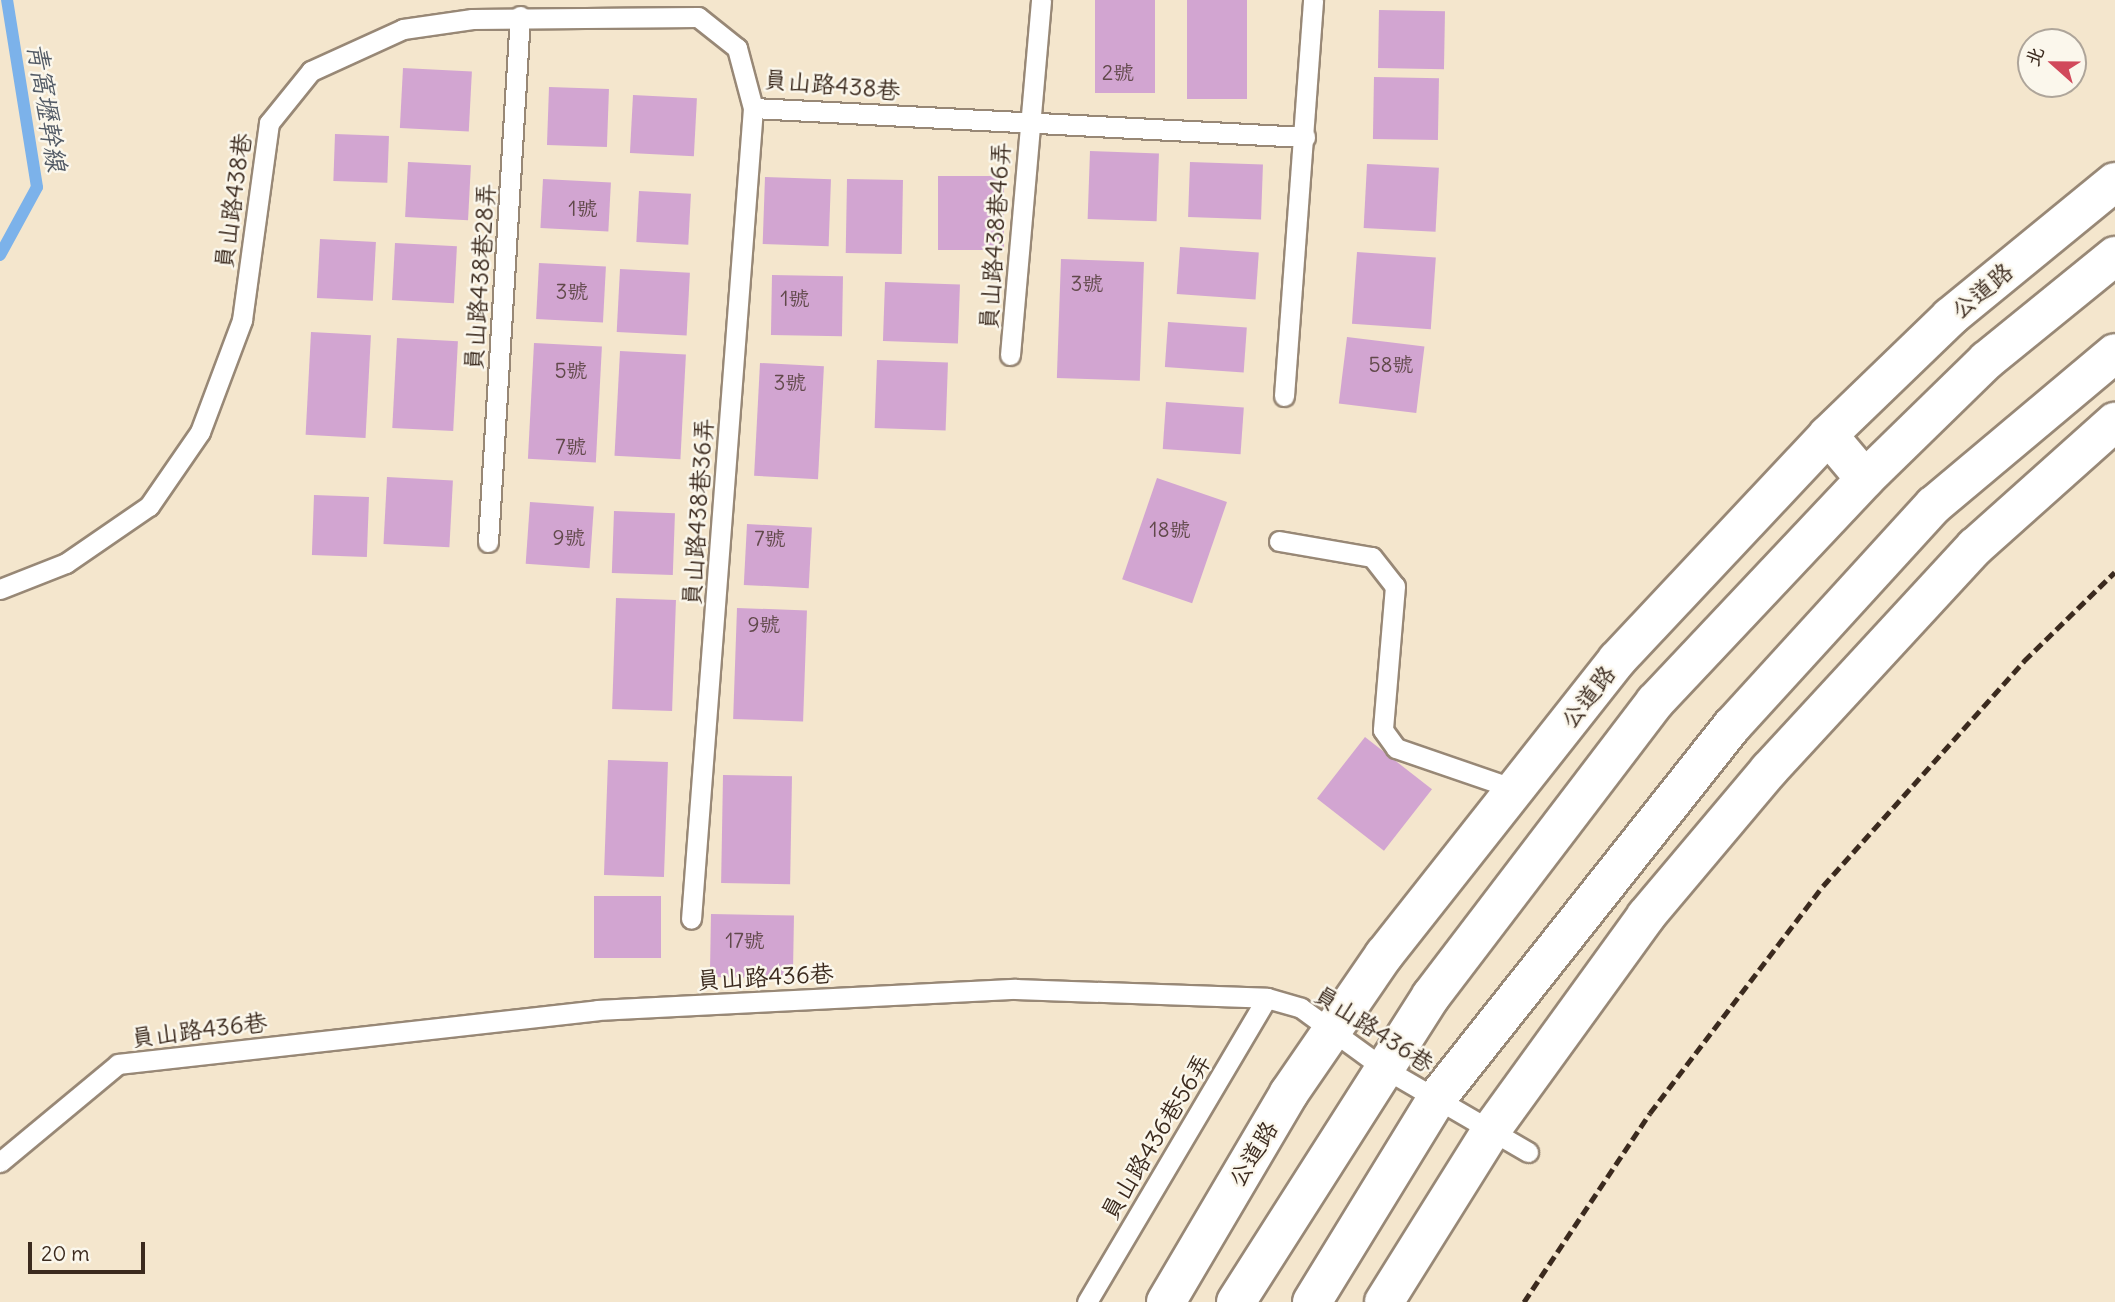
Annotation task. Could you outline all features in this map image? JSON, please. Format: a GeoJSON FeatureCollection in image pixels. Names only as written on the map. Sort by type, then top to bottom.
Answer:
{"type":"FeatureCollection","features":[{"type":"Feature","properties":{"kind":"street","name":"公道路"},"geometry":{"type":"LineString","coordinates":[[1166,1302],[1335,1028],[1384,955],[1617,660],[1828,435],[1950,317],[2115,182]]}},
{"type":"Feature","properties":{"kind":"street"},"geometry":{"type":"LineString","coordinates":[[1236,1302],[1382,1067],[1655,702],[1865,478],[1987,360],[2115,256]]}},
{"type":"Feature","properties":{"kind":"street"},"geometry":{"type":"LineString","coordinates":[[1312,1302],[1437,1098],[1732,726],[1934,505],[2115,353]]}},
{"type":"Feature","properties":{"kind":"street"},"geometry":{"type":"LineString","coordinates":[[1384,1302],[1492,1129],[1646,916],[1769,770],[1975,547],[2115,422]]}},
{"type":"Feature","properties":{"kind":"street"},"geometry":{"type":"LineString","coordinates":[[1828,435],[1865,478]]}},
{"type":"Feature","properties":{"kind":"lane","name":"員山路438巷46弄"},"geometry":{"type":"LineString","coordinates":[[1010,355],[1028,122],[1041,0]]}},
{"type":"Feature","properties":{"kind":"lane"},"geometry":{"type":"LineString","coordinates":[[1284,396],[1313,0]]}},
{"type":"Feature","properties":{"kind":"lane","name":"員山路438巷"},"geometry":{"type":"LineString","coordinates":[[0,589],[66,563],[149,506],[200,432],[242,320],[269,123],[288,93],[337,54],[403,29],[520,16],[698,17],[737,48],[753,108],[1305,136]]}},
{"type":"Feature","properties":{"kind":"lane","name":"員山路438巷28弄"},"geometry":{"type":"LineString","coordinates":[[488,542],[520,16]]}},
{"type":"Feature","properties":{"kind":"lane","name":"員山路438巷36弄"},"geometry":{"type":"LineString","coordinates":[[691,919],[753,108]]}},
{"type":"Feature","properties":{"kind":"lane"},"geometry":{"type":"LineString","coordinates":[[1279,541],[1372,557],[1395,586],[1383,730],[1396,748],[1515,789]]}},
{"type":"Feature","properties":{"kind":"lane","name":"員山路436巷"},"geometry":{"type":"LineString","coordinates":[[0,1162],[118,1065],[164,1057],[597,1010],[1015,989],[1267,998],[1335,1028],[1382,1067],[1528,1152]]}},
{"type":"Feature","properties":{"kind":"lane","name":"員山路436巷56弄"},"geometry":{"type":"LineString","coordinates":[[1087,1302],[1267,998]]}},
{"type":"Feature","properties":{"kind":"building"},"geometry":{"type":"Polygon","coordinates":[[[1095,0],[1155,0],[1155,93],[1095,93],[1095,0]]]}},
{"type":"Feature","properties":{"kind":"building"},"geometry":{"type":"Polygon","coordinates":[[[1187,0],[1247,0],[1247,99],[1187,99],[1187,0]]]}},
{"type":"Feature","properties":{"kind":"building"},"geometry":{"type":"Polygon","coordinates":[[[1379,10],[1445,11],[1444,69],[1378,68],[1379,10]]]}},
{"type":"Feature","properties":{"kind":"building"},"geometry":{"type":"Polygon","coordinates":[[[403,68],[472,72],[469,132],[400,128],[403,68]]]}},
{"type":"Feature","properties":{"kind":"building"},"geometry":{"type":"Polygon","coordinates":[[[1374,77],[1439,78],[1438,140],[1373,139],[1374,77]]]}},
{"type":"Feature","properties":{"kind":"building"},"geometry":{"type":"Polygon","coordinates":[[[549,87],[609,89],[607,147],[547,145],[549,87]]]}},
{"type":"Feature","properties":{"kind":"building"},"geometry":{"type":"Polygon","coordinates":[[[633,95],[697,98],[694,156],[630,153],[633,95]]]}},
{"type":"Feature","properties":{"kind":"building"},"geometry":{"type":"Polygon","coordinates":[[[335,134],[389,136],[387,183],[333,181],[335,134]]]}},
{"type":"Feature","properties":{"kind":"building"},"geometry":{"type":"Polygon","coordinates":[[[1090,151],[1159,153],[1157,221],[1088,219],[1090,151]]]}},
{"type":"Feature","properties":{"kind":"building"},"geometry":{"type":"Polygon","coordinates":[[[408,162],[471,165],[468,220],[405,217],[408,162]]]}},
{"type":"Feature","properties":{"kind":"building"},"geometry":{"type":"Polygon","coordinates":[[[1190,162],[1263,165],[1261,220],[1188,217],[1190,162]]]}},
{"type":"Feature","properties":{"kind":"building"},"geometry":{"type":"Polygon","coordinates":[[[1367,164],[1439,168],[1436,232],[1364,228],[1367,164]]]}},
{"type":"Feature","properties":{"kind":"building"},"geometry":{"type":"Polygon","coordinates":[[[938,176],[1004,176],[1004,250],[938,250],[938,176]]]}},
{"type":"Feature","properties":{"kind":"building"},"geometry":{"type":"Polygon","coordinates":[[[765,177],[831,179],[829,246],[763,244],[765,177]]]}},
{"type":"Feature","properties":{"kind":"building"},"geometry":{"type":"Polygon","coordinates":[[[543,179],[611,183],[608,231],[540,228],[543,179]]]}},
{"type":"Feature","properties":{"kind":"building"},"geometry":{"type":"Polygon","coordinates":[[[847,179],[903,180],[902,254],[846,253],[847,179]]]}},
{"type":"Feature","properties":{"kind":"building"},"geometry":{"type":"Polygon","coordinates":[[[639,191],[691,194],[688,245],[636,242],[639,191]]]}},
{"type":"Feature","properties":{"kind":"building"},"geometry":{"type":"Polygon","coordinates":[[[320,239],[376,242],[373,301],[317,298],[320,239]]]}},
{"type":"Feature","properties":{"kind":"building"},"geometry":{"type":"Polygon","coordinates":[[[395,243],[457,246],[454,303],[392,300],[395,243]]]}},
{"type":"Feature","properties":{"kind":"building"},"geometry":{"type":"Polygon","coordinates":[[[1180,247],[1259,253],[1256,299],[1177,294],[1180,247]]]}},
{"type":"Feature","properties":{"kind":"building"},"geometry":{"type":"Polygon","coordinates":[[[1357,252],[1436,258],[1431,329],[1352,324],[1357,252]]]}},
{"type":"Feature","properties":{"kind":"building"},"geometry":{"type":"Polygon","coordinates":[[[1061,259],[1144,262],[1140,381],[1057,378],[1061,259]]]}},
{"type":"Feature","properties":{"kind":"building"},"geometry":{"type":"Polygon","coordinates":[[[539,263],[606,267],[603,322],[536,319],[539,263]]]}},
{"type":"Feature","properties":{"kind":"building"},"geometry":{"type":"Polygon","coordinates":[[[620,269],[690,273],[687,336],[617,332],[620,269]]]}},
{"type":"Feature","properties":{"kind":"building"},"geometry":{"type":"Polygon","coordinates":[[[772,275],[843,276],[842,336],[771,335],[772,275]]]}},
{"type":"Feature","properties":{"kind":"building"},"geometry":{"type":"Polygon","coordinates":[[[885,282],[960,285],[958,344],[883,341],[885,282]]]}},
{"type":"Feature","properties":{"kind":"building"},"geometry":{"type":"Polygon","coordinates":[[[1168,322],[1247,328],[1244,372],[1165,367],[1168,322]]]}},
{"type":"Feature","properties":{"kind":"building"},"geometry":{"type":"Polygon","coordinates":[[[311,332],[371,335],[366,438],[306,435],[311,332]]]}},
{"type":"Feature","properties":{"kind":"building"},"geometry":{"type":"Polygon","coordinates":[[[1347,337],[1424,347],[1416,413],[1339,404],[1347,337]]]}},
{"type":"Feature","properties":{"kind":"building"},"geometry":{"type":"Polygon","coordinates":[[[397,338],[458,341],[453,431],[392,428],[397,338]]]}},
{"type":"Feature","properties":{"kind":"building"},"geometry":{"type":"Polygon","coordinates":[[[534,343],[602,347],[596,462],[528,459],[534,343]]]}},
{"type":"Feature","properties":{"kind":"building"},"geometry":{"type":"Polygon","coordinates":[[[620,351],[686,354],[680,459],[615,456],[620,351]]]}},
{"type":"Feature","properties":{"kind":"building"},"geometry":{"type":"Polygon","coordinates":[[[877,360],[948,362],[946,430],[875,428],[877,360]]]}},
{"type":"Feature","properties":{"kind":"building"},"geometry":{"type":"Polygon","coordinates":[[[760,363],[824,366],[818,479],[754,476],[760,363]]]}},
{"type":"Feature","properties":{"kind":"building"},"geometry":{"type":"Polygon","coordinates":[[[1166,402],[1244,407],[1241,454],[1163,449],[1166,402]]]}},
{"type":"Feature","properties":{"kind":"building"},"geometry":{"type":"Polygon","coordinates":[[[387,477],[453,480],[449,547],[383,544],[387,477]]]}},
{"type":"Feature","properties":{"kind":"building"},"geometry":{"type":"Polygon","coordinates":[[[1157,478],[1227,502],[1192,603],[1122,579],[1157,478]]]}},
{"type":"Feature","properties":{"kind":"building"},"geometry":{"type":"Polygon","coordinates":[[[314,495],[369,497],[367,557],[312,555],[314,495]]]}},
{"type":"Feature","properties":{"kind":"building"},"geometry":{"type":"Polygon","coordinates":[[[530,502],[594,506],[590,568],[526,564],[530,502]]]}},
{"type":"Feature","properties":{"kind":"building"},"geometry":{"type":"Polygon","coordinates":[[[614,511],[675,513],[673,575],[612,573],[614,511]]]}},
{"type":"Feature","properties":{"kind":"building"},"geometry":{"type":"Polygon","coordinates":[[[747,524],[812,527],[809,588],[744,585],[747,524]]]}},
{"type":"Feature","properties":{"kind":"building"},"geometry":{"type":"Polygon","coordinates":[[[616,598],[676,600],[672,711],[612,709],[616,598]]]}},
{"type":"Feature","properties":{"kind":"building"},"geometry":{"type":"Polygon","coordinates":[[[737,608],[807,610],[803,721],[733,719],[737,608]]]}},
{"type":"Feature","properties":{"kind":"building"},"geometry":{"type":"Polygon","coordinates":[[[1365,737],[1432,789],[1384,851],[1317,798],[1365,737]]]}},
{"type":"Feature","properties":{"kind":"building"},"geometry":{"type":"Polygon","coordinates":[[[608,760],[668,762],[664,877],[604,875],[608,760]]]}},
{"type":"Feature","properties":{"kind":"building"},"geometry":{"type":"Polygon","coordinates":[[[723,775],[792,776],[790,884],[721,883],[723,775]]]}},
{"type":"Feature","properties":{"kind":"building"},"geometry":{"type":"Polygon","coordinates":[[[594,896],[661,896],[661,958],[594,958],[594,896]]]}},
{"type":"Feature","properties":{"kind":"building"},"geometry":{"type":"Polygon","coordinates":[[[711,914],[794,915],[793,978],[710,977],[711,914]]]}},
{"type":"Feature","properties":{"kind":"waterway","name":"青窩壢幹線"},"geometry":{"type":"LineString","coordinates":[[0,255],[37,187],[7,0]]}},
{"type":"Feature","properties":{"kind":"railway"},"geometry":{"type":"LineString","coordinates":[[1524,1302],[1650,1113],[1823,886],[2024,661],[2115,572]]}}]}
